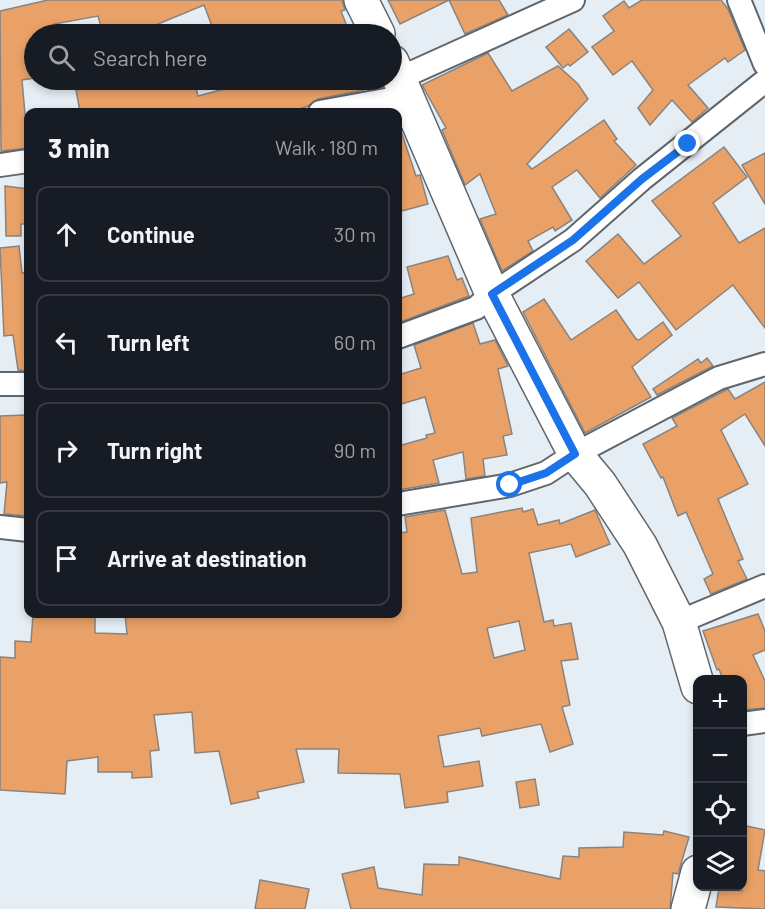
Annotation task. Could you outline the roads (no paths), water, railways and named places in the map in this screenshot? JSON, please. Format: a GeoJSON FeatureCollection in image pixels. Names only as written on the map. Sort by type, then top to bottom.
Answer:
{"type":"FeatureCollection","features":[{"type":"Feature","properties":{"kind":"street"},"geometry":{"type":"LineString","coordinates":[[361,0],[373,24]]}},
{"type":"Feature","properties":{"kind":"street"},"geometry":{"type":"LineString","coordinates":[[402,77],[573,0]]}},
{"type":"Feature","properties":{"kind":"street"},"geometry":{"type":"LineString","coordinates":[[740,0],[765,64]]}},
{"type":"Feature","properties":{"kind":"street"},"geometry":{"type":"LineString","coordinates":[[402,336],[476,308],[492,294],[573,240],[642,179],[765,81]]}},
{"type":"Feature","properties":{"kind":"street"},"geometry":{"type":"LineString","coordinates":[[402,85],[492,294],[575,454],[600,484],[640,545],[679,622],[694,675]]}},
{"type":"Feature","properties":{"kind":"street"},"geometry":{"type":"LineString","coordinates":[[329,108],[371,90]]}},
{"type":"Feature","properties":{"kind":"street"},"geometry":{"type":"LineString","coordinates":[[0,165],[24,162]]}},
{"type":"Feature","properties":{"kind":"street"},"geometry":{"type":"LineString","coordinates":[[402,503],[510,485],[546,473],[575,454],[719,378],[765,364]]}},
{"type":"Feature","properties":{"kind":"street"},"geometry":{"type":"LineString","coordinates":[[0,384],[24,384]]}},
{"type":"Feature","properties":{"kind":"street"},"geometry":{"type":"LineString","coordinates":[[0,527],[24,530]]}},
{"type":"Feature","properties":{"kind":"street"},"geometry":{"type":"LineString","coordinates":[[679,622],[765,586]]}},
{"type":"Feature","properties":{"kind":"street"},"geometry":{"type":"LineString","coordinates":[[747,723],[765,721]]}},
{"type":"Feature","properties":{"kind":"street"},"geometry":{"type":"LineString","coordinates":[[688,909],[693,890]]}}]}
